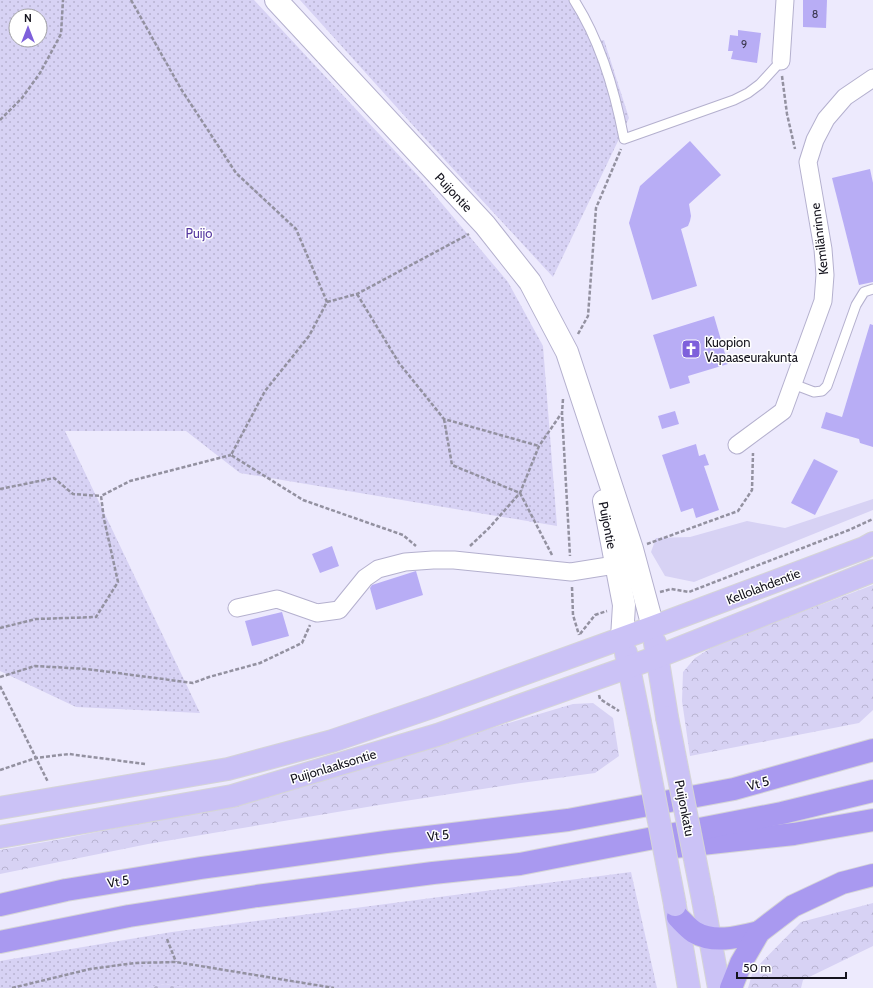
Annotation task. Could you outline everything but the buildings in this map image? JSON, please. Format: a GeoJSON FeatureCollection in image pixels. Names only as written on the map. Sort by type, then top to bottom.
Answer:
{"type":"FeatureCollection","features":[{"type":"Feature","properties":{"kind":"highway","name":"Vt 5"},"geometry":{"type":"LineString","coordinates":[[0,904],[66,890],[200,868],[386,842],[568,820],[734,789],[873,750]]}},
{"type":"Feature","properties":{"kind":"highway"},"geometry":{"type":"LineString","coordinates":[[520,864],[782,813],[873,791]]}},
{"type":"Feature","properties":{"kind":"highway"},"geometry":{"type":"LineString","coordinates":[[0,942],[129,916],[249,897],[433,873],[794,834],[873,820]]}},
{"type":"Feature","properties":{"kind":"highway"},"geometry":{"type":"LineString","coordinates":[[731,988],[741,963],[759,932],[793,906],[842,883],[873,875]]}},
{"type":"Feature","properties":{"kind":"highway"},"geometry":{"type":"LineString","coordinates":[[676,911],[694,932],[710,938],[733,938],[759,932]]}},
{"type":"Feature","properties":{"kind":"main road","name":"Kellolahdentie"},"geometry":{"type":"LineString","coordinates":[[653,627],[864,548],[873,543]]}},
{"type":"Feature","properties":{"kind":"main road","name":"Kellolahdentie"},"geometry":{"type":"LineString","coordinates":[[657,657],[873,571]]}},
{"type":"Feature","properties":{"kind":"main road","name":"Puijonlaaksontie"},"geometry":{"type":"LineString","coordinates":[[0,808],[228,768],[332,741],[432,707],[653,627]]}},
{"type":"Feature","properties":{"kind":"main road","name":"Puijonkatu"},"geometry":{"type":"LineString","coordinates":[[653,627],[667,717],[719,988]]}},
{"type":"Feature","properties":{"kind":"main road"},"geometry":{"type":"LineString","coordinates":[[622,638],[630,666],[631,719],[676,911],[689,988]]}},
{"type":"Feature","properties":{"kind":"main road","name":"Puijonlaaksontie"},"geometry":{"type":"LineString","coordinates":[[0,837],[232,796],[436,734],[657,657]]}},
{"type":"Feature","properties":{"kind":"street","name":"Puijontie"},"geometry":{"type":"LineString","coordinates":[[276,0],[485,225],[530,282],[567,352],[587,414],[628,558],[653,627]]}},
{"type":"Feature","properties":{"kind":"street"},"geometry":{"type":"LineString","coordinates":[[780,61],[785,0]]}},
{"type":"Feature","properties":{"kind":"street","name":"Kemilänrinne"},"geometry":{"type":"LineString","coordinates":[[738,445],[783,411],[823,301],[825,275],[823,249],[808,162],[815,140],[826,119],[845,97],[873,78]]}},
{"type":"Feature","properties":{"kind":"street","name":"Puijontie"},"geometry":{"type":"LineString","coordinates":[[622,638],[628,558]]}},
{"type":"Feature","properties":{"kind":"street"},"geometry":{"type":"LineString","coordinates":[[237,608],[277,599],[317,613],[339,610],[365,578],[378,569],[405,562],[454,560],[566,572],[628,558]]}},
{"type":"Feature","properties":{"kind":"lane"},"geometry":{"type":"LineString","coordinates":[[574,0],[596,41],[617,103],[624,139],[734,100],[748,93],[760,84],[780,61]]}},
{"type":"Feature","properties":{"kind":"lane"},"geometry":{"type":"LineString","coordinates":[[793,384],[814,392],[822,391],[827,386],[856,305],[864,292],[873,289]]}},
{"type":"Feature","properties":{"kind":"path"},"geometry":{"type":"LineString","coordinates":[[0,120],[26,92],[40,73],[61,34],[63,0]]}},
{"type":"Feature","properties":{"kind":"path"},"geometry":{"type":"LineString","coordinates":[[131,0],[181,89],[236,173],[296,229],[327,302]]}},
{"type":"Feature","properties":{"kind":"path"},"geometry":{"type":"LineString","coordinates":[[780,61],[787,114],[796,155]]}},
{"type":"Feature","properties":{"kind":"path"},"geometry":{"type":"LineString","coordinates":[[567,352],[588,316],[596,208],[624,139]]}},
{"type":"Feature","properties":{"kind":"path"},"geometry":{"type":"LineString","coordinates":[[231,455],[265,391],[309,336],[327,302],[357,294],[485,225]]}},
{"type":"Feature","properties":{"kind":"path"},"geometry":{"type":"LineString","coordinates":[[357,294],[399,362],[444,419],[452,465],[520,493],[566,572]]}},
{"type":"Feature","properties":{"kind":"path"},"geometry":{"type":"LineString","coordinates":[[563,398],[562,413],[566,572],[573,615],[580,640]]}},
{"type":"Feature","properties":{"kind":"path"},"geometry":{"type":"LineString","coordinates":[[454,560],[489,528],[520,493],[539,446],[562,413]]}},
{"type":"Feature","properties":{"kind":"path"},"geometry":{"type":"LineString","coordinates":[[444,419],[539,446]]}},
{"type":"Feature","properties":{"kind":"path"},"geometry":{"type":"LineString","coordinates":[[628,558],[738,511],[752,490],[754,433]]}},
{"type":"Feature","properties":{"kind":"path"},"geometry":{"type":"LineString","coordinates":[[0,489],[54,478],[73,494],[101,496],[130,481],[231,455],[303,500],[403,535],[433,560]]}},
{"type":"Feature","properties":{"kind":"path"},"geometry":{"type":"LineString","coordinates":[[0,628],[36,618],[96,617],[118,582],[104,519],[101,496]]}},
{"type":"Feature","properties":{"kind":"path"},"geometry":{"type":"LineString","coordinates":[[658,593],[671,589],[689,592],[849,530],[873,519]]}},
{"type":"Feature","properties":{"kind":"path"},"geometry":{"type":"LineString","coordinates":[[579,636],[595,615],[609,610]]}},
{"type":"Feature","properties":{"kind":"path"},"geometry":{"type":"LineString","coordinates":[[0,676],[35,666],[86,669],[193,683],[209,676],[260,663],[302,643],[317,613]]}},
{"type":"Feature","properties":{"kind":"path"},"geometry":{"type":"LineString","coordinates":[[0,686],[49,783]]}},
{"type":"Feature","properties":{"kind":"path"},"geometry":{"type":"LineString","coordinates":[[597,693],[600,699],[631,719]]}},
{"type":"Feature","properties":{"kind":"path"},"geometry":{"type":"LineString","coordinates":[[0,770],[36,758],[69,754],[148,764]]}},
{"type":"Feature","properties":{"kind":"path"},"geometry":{"type":"LineString","coordinates":[[167,939],[176,962]]}},
{"type":"Feature","properties":{"kind":"path"},"geometry":{"type":"LineString","coordinates":[[12,988],[90,969],[134,963],[176,962],[334,988]]}},
{"type":"Feature","properties":{"kind":"green space","name":"Puijo"},"geometry":{"type":"Polygon","coordinates":[[[0,0],[254,0],[422,180],[508,282],[543,346],[557,526],[240,473],[186,431],[65,431],[200,713],[76,707],[0,671],[0,0]]]}},
{"type":"Feature","properties":{"kind":"green space"},"geometry":{"type":"Polygon","coordinates":[[[300,0],[574,0],[596,41],[604,40],[629,118],[553,277],[419,132],[300,0]]]}},
{"type":"Feature","properties":{"kind":"green space"},"geometry":{"type":"Polygon","coordinates":[[[873,499],[873,510],[694,582],[665,576],[651,552],[656,538],[690,537],[747,521],[785,528],[873,499]]]}},
{"type":"Feature","properties":{"kind":"green space"},"geometry":{"type":"Polygon","coordinates":[[[873,585],[873,710],[859,723],[690,756],[682,701],[683,672],[695,658],[719,643],[873,585]]]}},
{"type":"Feature","properties":{"kind":"green space"},"geometry":{"type":"Polygon","coordinates":[[[593,703],[613,718],[619,756],[595,773],[379,805],[148,844],[0,874],[0,850],[231,805],[573,704],[593,703]]]}},
{"type":"Feature","properties":{"kind":"green space"},"geometry":{"type":"Polygon","coordinates":[[[631,872],[657,988],[189,988],[165,984],[146,988],[0,988],[0,961],[172,932],[631,872]]]}},
{"type":"Feature","properties":{"kind":"green space"},"geometry":{"type":"Polygon","coordinates":[[[873,903],[873,946],[803,980],[801,988],[748,988],[753,971],[801,922],[873,903]]]}},
{"type":"Feature","properties":{"kind":"green space"},"geometry":{"type":"Polygon","coordinates":[[[165,984],[189,988],[146,988],[165,984]]]}},
{"type":"Feature","properties":{"kind":"place","name":"Kuopion Vapaaseurakunta"},"geometry":{"type":"Point","coordinates":[691,349]}}]}
